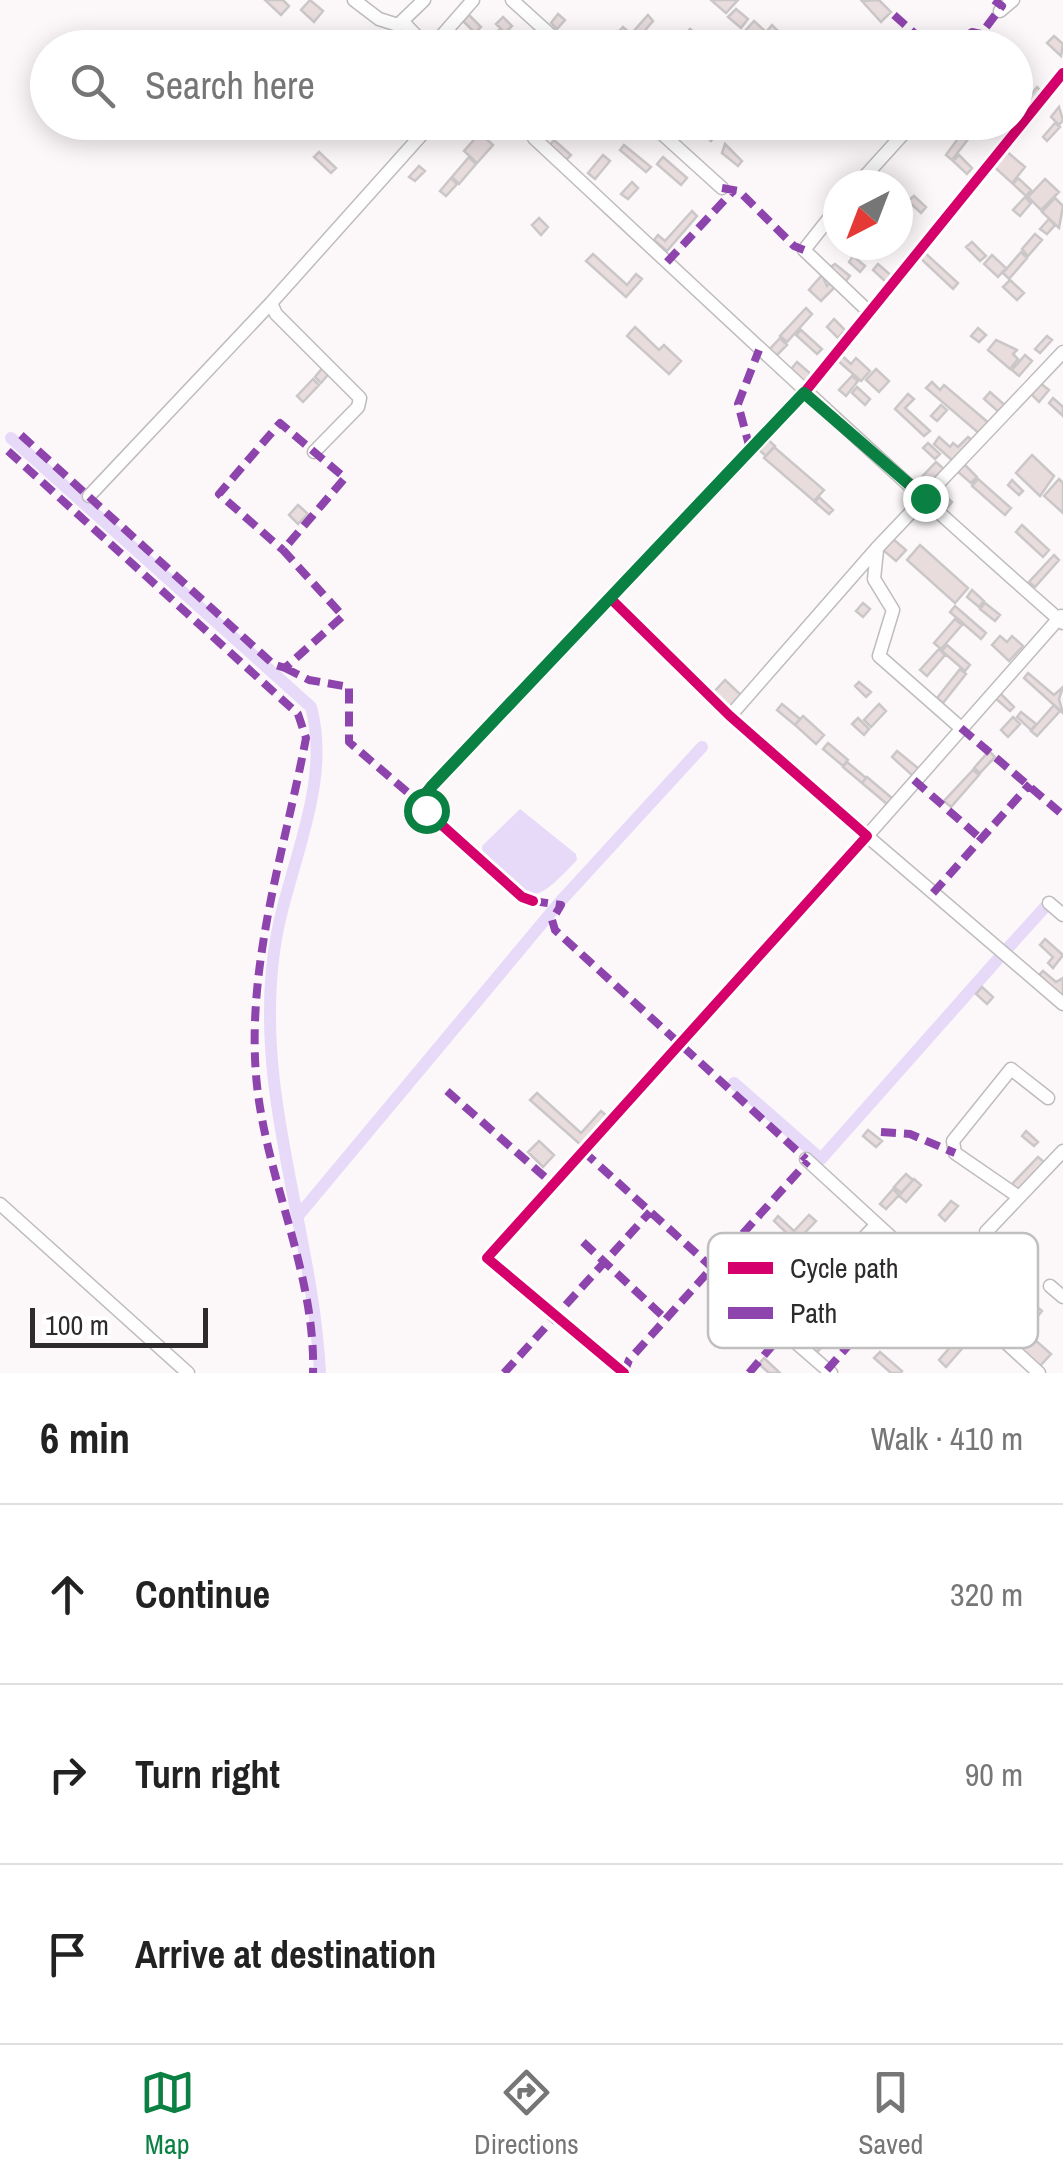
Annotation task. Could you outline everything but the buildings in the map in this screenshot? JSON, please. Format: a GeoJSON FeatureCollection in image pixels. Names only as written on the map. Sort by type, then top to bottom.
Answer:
{"type":"FeatureCollection","features":[{"type":"Feature","properties":{"kind":"street"},"geometry":{"type":"LineString","coordinates":[[354,0],[391,25],[403,22],[424,0]]}},
{"type":"Feature","properties":{"kind":"street"},"geometry":{"type":"LineString","coordinates":[[446,30],[473,0]]}},
{"type":"Feature","properties":{"kind":"street"},"geometry":{"type":"LineString","coordinates":[[512,0],[545,30]]}},
{"type":"Feature","properties":{"kind":"street"},"geometry":{"type":"LineString","coordinates":[[1000,11],[1013,0]]}},
{"type":"Feature","properties":{"kind":"street"},"geometry":{"type":"LineString","coordinates":[[403,22],[411,30]]}},
{"type":"Feature","properties":{"kind":"street"},"geometry":{"type":"LineString","coordinates":[[1033,110],[1063,73]]}},
{"type":"Feature","properties":{"kind":"street"},"geometry":{"type":"LineString","coordinates":[[89,496],[271,303],[417,140]]}},
{"type":"Feature","properties":{"kind":"street"},"geometry":{"type":"LineString","coordinates":[[536,140],[804,393],[1061,618],[488,1258],[624,1373]]}},
{"type":"Feature","properties":{"kind":"street"},"geometry":{"type":"LineString","coordinates":[[668,140],[722,188]]}},
{"type":"Feature","properties":{"kind":"street"},"geometry":{"type":"LineString","coordinates":[[871,170],[898,140]]}},
{"type":"Feature","properties":{"kind":"street"},"geometry":{"type":"LineString","coordinates":[[533,901],[522,897],[434,818],[426,810],[425,796],[804,393],[1009,140]]}},
{"type":"Feature","properties":{"kind":"street"},"geometry":{"type":"LineString","coordinates":[[823,226],[804,250],[869,312]]}},
{"type":"Feature","properties":{"kind":"street"},"geometry":{"type":"LineString","coordinates":[[271,303],[276,314],[360,398],[358,406],[314,452]]}},
{"type":"Feature","properties":{"kind":"street"},"geometry":{"type":"LineString","coordinates":[[730,716],[877,548],[1063,352]]}},
{"type":"Feature","properties":{"kind":"street"},"geometry":{"type":"LineString","coordinates":[[877,548],[874,579],[893,610],[879,656],[961,728]]}},
{"type":"Feature","properties":{"kind":"street"},"geometry":{"type":"LineString","coordinates":[[612,598],[730,716],[1063,1004]]}},
{"type":"Feature","properties":{"kind":"street"},"geometry":{"type":"LineString","coordinates":[[1049,902],[1063,914]]}},
{"type":"Feature","properties":{"kind":"street"},"geometry":{"type":"LineString","coordinates":[[1019,1197],[954,1153],[952,1140],[1011,1069],[1048,1098]]}},
{"type":"Feature","properties":{"kind":"street"},"geometry":{"type":"LineString","coordinates":[[986,1232],[1063,1152]]}},
{"type":"Feature","properties":{"kind":"street"},"geometry":{"type":"LineString","coordinates":[[806,1159],[883,1233]]}},
{"type":"Feature","properties":{"kind":"street"},"geometry":{"type":"LineString","coordinates":[[0,1204],[188,1373]]}},
{"type":"Feature","properties":{"kind":"street"},"geometry":{"type":"LineString","coordinates":[[868,1233],[875,1226]]}},
{"type":"Feature","properties":{"kind":"street"},"geometry":{"type":"LineString","coordinates":[[1050,1286],[1063,1297]]}},
{"type":"Feature","properties":{"kind":"street"},"geometry":{"type":"LineString","coordinates":[[802,1348],[831,1373]]}},
{"type":"Feature","properties":{"kind":"street"},"geometry":{"type":"LineString","coordinates":[[1012,1348],[1040,1373]]}},
{"type":"Feature","properties":{"kind":"shaded area"},"geometry":{"type":"Polygon","coordinates":[[[520,809],[576,854],[577,860],[561,877],[538,893],[521,890],[483,855],[482,846],[520,809]]]}},
{"type":"Feature","properties":{"kind":"waterway"},"geometry":{"type":"LineString","coordinates":[[11,438],[311,707],[316,738],[312,799],[279,922],[270,1006],[278,1111],[307,1268],[320,1373]]}},
{"type":"Feature","properties":{"kind":"waterway"},"geometry":{"type":"LineString","coordinates":[[298,1216],[559,903],[702,747]]}},
{"type":"Feature","properties":{"kind":"waterway"},"geometry":{"type":"LineString","coordinates":[[1008,948],[1046,906]]}},
{"type":"Feature","properties":{"kind":"waterway"},"geometry":{"type":"LineString","coordinates":[[734,1083],[821,1159],[999,958]]}},
{"type":"Feature","properties":{"kind":"marked path"},"geometry":{"type":"LineString","coordinates":[[984,30],[1002,6],[994,0]]}},
{"type":"Feature","properties":{"kind":"marked path"},"geometry":{"type":"LineString","coordinates":[[894,15],[911,30]]}},
{"type":"Feature","properties":{"kind":"marked path"},"geometry":{"type":"LineString","coordinates":[[722,188],[739,191],[794,246],[804,250]]}},
{"type":"Feature","properties":{"kind":"marked path"},"geometry":{"type":"LineString","coordinates":[[667,262],[734,190]]}},
{"type":"Feature","properties":{"kind":"marked path"},"geometry":{"type":"LineString","coordinates":[[750,449],[738,404],[759,350]]}},
{"type":"Feature","properties":{"kind":"marked path"},"geometry":{"type":"LineString","coordinates":[[21,435],[273,664],[285,668],[343,616],[283,550],[345,478],[280,423],[219,494],[283,550]]}},
{"type":"Feature","properties":{"kind":"marked path"},"geometry":{"type":"LineString","coordinates":[[8,451],[298,714],[306,738],[262,948],[255,1032],[261,1113],[306,1298],[313,1373]]}},
{"type":"Feature","properties":{"kind":"marked path"},"geometry":{"type":"LineString","coordinates":[[285,668],[309,680],[349,687],[349,742],[427,809]]}},
{"type":"Feature","properties":{"kind":"marked path"},"geometry":{"type":"LineString","coordinates":[[961,728],[1063,815]]}},
{"type":"Feature","properties":{"kind":"marked path"},"geometry":{"type":"LineString","coordinates":[[914,780],[981,839]]}},
{"type":"Feature","properties":{"kind":"marked path"},"geometry":{"type":"LineString","coordinates":[[933,893],[1030,784]]}},
{"type":"Feature","properties":{"kind":"marked path"},"geometry":{"type":"LineString","coordinates":[[533,901],[561,905],[552,920],[555,930],[806,1159]]}},
{"type":"Feature","properties":{"kind":"marked path"},"geometry":{"type":"LineString","coordinates":[[447,1091],[554,1185]]}},
{"type":"Feature","properties":{"kind":"marked path"},"geometry":{"type":"LineString","coordinates":[[881,1132],[910,1134],[955,1153]]}},
{"type":"Feature","properties":{"kind":"marked path"},"geometry":{"type":"LineString","coordinates":[[583,1151],[708,1264]]}},
{"type":"Feature","properties":{"kind":"marked path"},"geometry":{"type":"LineString","coordinates":[[743,1233],[808,1161]]}},
{"type":"Feature","properties":{"kind":"marked path"},"geometry":{"type":"LineString","coordinates":[[504,1373],[650,1212]]}},
{"type":"Feature","properties":{"kind":"marked path"},"geometry":{"type":"LineString","coordinates":[[583,1242],[667,1320]]}},
{"type":"Feature","properties":{"kind":"marked path"},"geometry":{"type":"LineString","coordinates":[[624,1373],[629,1360],[708,1272]]}},
{"type":"Feature","properties":{"kind":"marked path"},"geometry":{"type":"LineString","coordinates":[[749,1373],[770,1348]]}},
{"type":"Feature","properties":{"kind":"marked path"},"geometry":{"type":"LineString","coordinates":[[827,1370],[846,1348]]}},
{"type":"Feature","properties":{"kind":"cycle path"},"geometry":{"type":"LineString","coordinates":[[1033,110],[1063,73]]}},
{"type":"Feature","properties":{"kind":"cycle path"},"geometry":{"type":"LineString","coordinates":[[533,901],[522,897],[434,818],[427,809],[426,792],[804,393],[1009,140]]}},
{"type":"Feature","properties":{"kind":"cycle path"},"geometry":{"type":"LineString","coordinates":[[611,599],[730,716],[867,836],[487,1258],[624,1373]]}},
{"type":"Feature","properties":{"kind":"route"},"geometry":{"type":"LineString","coordinates":[[426,810],[426,792],[804,393],[925,498]]}}]}
